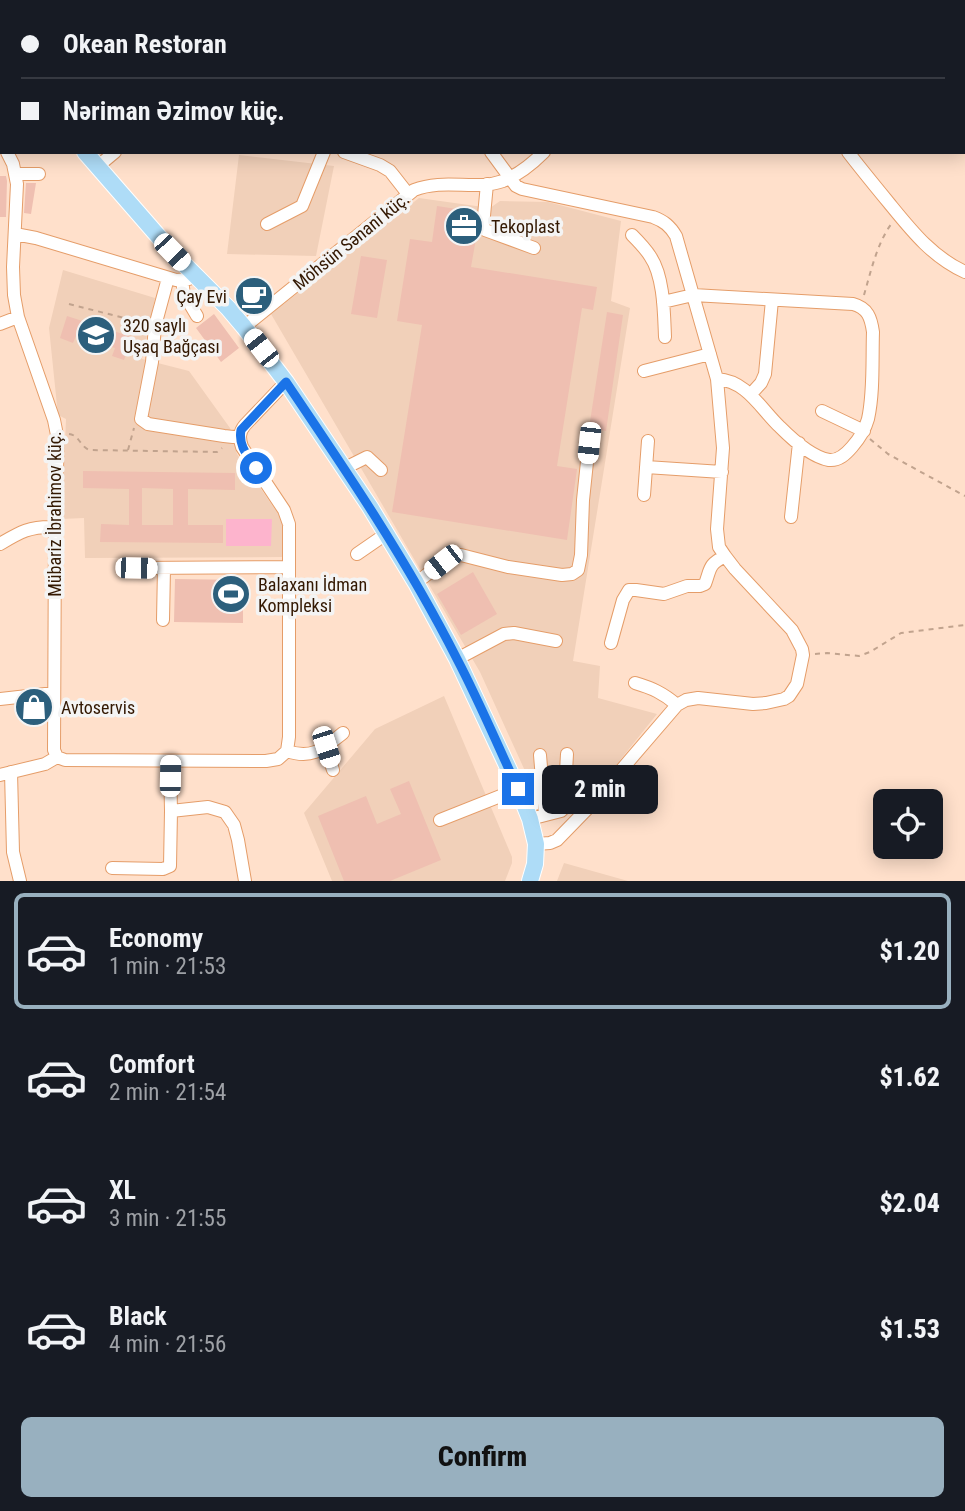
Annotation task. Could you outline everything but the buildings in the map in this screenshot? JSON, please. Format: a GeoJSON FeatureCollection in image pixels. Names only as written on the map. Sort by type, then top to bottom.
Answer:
{"type":"FeatureCollection","features":[{"type":"Feature","properties":{"kind":"main road"},"geometry":{"type":"LineString","coordinates":[[87,154],[172,252],[188,278],[228,308],[244,327],[286,382],[345,468],[416,583],[457,659],[518,789],[537,817],[535,864],[530,881]]}},
{"type":"Feature","properties":{"kind":"street","name":"Mübariz İbrahimov küç."},"geometry":{"type":"LineString","coordinates":[[8,154],[17,184],[13,285],[18,317],[57,433],[54,693],[54,750],[57,757]]}},
{"type":"Feature","properties":{"kind":"street"},"geometry":{"type":"LineString","coordinates":[[97,166],[112,154]]}},
{"type":"Feature","properties":{"kind":"street"},"geometry":{"type":"LineString","coordinates":[[267,224],[302,206],[323,154]]}},
{"type":"Feature","properties":{"kind":"street"},"geometry":{"type":"LineString","coordinates":[[350,154],[380,164],[390,171],[408,194]]}},
{"type":"Feature","properties":{"kind":"street"},"geometry":{"type":"LineString","coordinates":[[492,154],[516,186],[522,189],[615,209],[662,221],[670,226],[676,236],[717,379],[723,440],[717,537],[719,547],[724,556],[786,622],[798,640],[803,655],[797,684],[784,699],[753,704],[698,698],[677,705],[592,804],[557,840],[536,844]]}},
{"type":"Feature","properties":{"kind":"street"},"geometry":{"type":"LineString","coordinates":[[510,178],[542,154]]}},
{"type":"Feature","properties":{"kind":"street"},"geometry":{"type":"LineString","coordinates":[[850,154],[920,240],[940,258],[965,272]]}},
{"type":"Feature","properties":{"kind":"street"},"geometry":{"type":"LineString","coordinates":[[16,174],[39,174]]}},
{"type":"Feature","properties":{"kind":"street","name":"Möhsün Sənani küç."},"geometry":{"type":"LineString","coordinates":[[244,327],[408,194],[444,183],[487,184],[510,178]]}},
{"type":"Feature","properties":{"kind":"street"},"geometry":{"type":"LineString","coordinates":[[487,184],[485,230],[534,248]]}},
{"type":"Feature","properties":{"kind":"street"},"geometry":{"type":"LineString","coordinates":[[15,234],[36,237],[168,278],[188,278],[184,294],[197,316]]}},
{"type":"Feature","properties":{"kind":"street"},"geometry":{"type":"LineString","coordinates":[[632,234],[650,257],[657,274],[663,302],[665,337]]}},
{"type":"Feature","properties":{"kind":"street"},"geometry":{"type":"LineString","coordinates":[[168,278],[155,326],[152,362],[141,419],[148,424],[233,438],[240,436]]}},
{"type":"Feature","properties":{"kind":"street"},"geometry":{"type":"LineString","coordinates":[[0,291],[13,285]]}},
{"type":"Feature","properties":{"kind":"street"},"geometry":{"type":"LineString","coordinates":[[663,302],[693,295],[853,304],[866,310],[872,320],[870,406],[864,431],[838,459],[826,459],[811,452],[779,426],[751,394],[728,380],[717,379]]}},
{"type":"Feature","properties":{"kind":"street"},"geometry":{"type":"LineString","coordinates":[[751,394],[765,374],[772,300]]}},
{"type":"Feature","properties":{"kind":"street"},"geometry":{"type":"LineString","coordinates":[[0,324],[18,317]]}},
{"type":"Feature","properties":{"kind":"street"},"geometry":{"type":"LineString","coordinates":[[644,371],[710,354]]}},
{"type":"Feature","properties":{"kind":"street"},"geometry":{"type":"LineString","coordinates":[[20,881],[13,852],[6,774],[45,764],[57,757],[65,761],[274,760],[288,751],[289,524],[287,516],[242,447],[240,436],[245,425],[286,382]]}},
{"type":"Feature","properties":{"kind":"street"},"geometry":{"type":"LineString","coordinates":[[822,411],[864,431]]}},
{"type":"Feature","properties":{"kind":"street"},"geometry":{"type":"LineString","coordinates":[[644,495],[648,441]]}},
{"type":"Feature","properties":{"kind":"street"},"geometry":{"type":"LineString","coordinates":[[416,583],[443,562],[461,555],[508,567],[562,575],[578,570],[589,443]]}},
{"type":"Feature","properties":{"kind":"street"},"geometry":{"type":"LineString","coordinates":[[791,516],[799,443]]}},
{"type":"Feature","properties":{"kind":"street"},"geometry":{"type":"LineString","coordinates":[[345,468],[367,457],[381,470]]}},
{"type":"Feature","properties":{"kind":"street"},"geometry":{"type":"LineString","coordinates":[[646,467],[722,472]]}},
{"type":"Feature","properties":{"kind":"street"},"geometry":{"type":"LineString","coordinates":[[0,544],[31,528],[55,527]]}},
{"type":"Feature","properties":{"kind":"street"},"geometry":{"type":"LineString","coordinates":[[357,554],[386,534]]}},
{"type":"Feature","properties":{"kind":"street"},"geometry":{"type":"LineString","coordinates":[[611,643],[623,600],[629,590],[664,594],[687,586],[701,586],[705,583],[710,566],[724,556]]}},
{"type":"Feature","properties":{"kind":"street"},"geometry":{"type":"LineString","coordinates":[[136,568],[289,567]]}},
{"type":"Feature","properties":{"kind":"street"},"geometry":{"type":"LineString","coordinates":[[163,620],[164,568]]}},
{"type":"Feature","properties":{"kind":"street"},"geometry":{"type":"LineString","coordinates":[[457,659],[504,634],[514,633],[556,641]]}},
{"type":"Feature","properties":{"kind":"street"},"geometry":{"type":"LineString","coordinates":[[635,683],[653,688],[677,705]]}},
{"type":"Feature","properties":{"kind":"street"},"geometry":{"type":"LineString","coordinates":[[0,699],[54,693]]}},
{"type":"Feature","properties":{"kind":"street"},"geometry":{"type":"LineString","coordinates":[[288,751],[310,754],[326,747],[343,733]]}},
{"type":"Feature","properties":{"kind":"street"},"geometry":{"type":"LineString","coordinates":[[326,747],[333,770]]}},
{"type":"Feature","properties":{"kind":"street"},"geometry":{"type":"LineString","coordinates":[[540,755],[537,817],[565,808],[567,754]]}},
{"type":"Feature","properties":{"kind":"street"},"geometry":{"type":"LineString","coordinates":[[112,868],[163,869],[170,866],[170,761]]}},
{"type":"Feature","properties":{"kind":"street"},"geometry":{"type":"LineString","coordinates":[[440,820],[518,789]]}},
{"type":"Feature","properties":{"kind":"street"},"geometry":{"type":"LineString","coordinates":[[171,811],[200,807],[225,812],[234,825],[245,881]]}},
{"type":"Feature","properties":{"kind":"path"},"geometry":{"type":"LineString","coordinates":[[860,306],[886,230],[899,215]]}},
{"type":"Feature","properties":{"kind":"path"},"geometry":{"type":"LineString","coordinates":[[69,304],[155,326]]}},
{"type":"Feature","properties":{"kind":"path"},"geometry":{"type":"LineString","coordinates":[[128,451],[136,424],[141,419]]}},
{"type":"Feature","properties":{"kind":"path"},"geometry":{"type":"LineString","coordinates":[[864,431],[888,454],[965,496]]}},
{"type":"Feature","properties":{"kind":"path"},"geometry":{"type":"LineString","coordinates":[[57,433],[72,434],[89,450],[128,451],[217,452],[221,449],[224,436]]}},
{"type":"Feature","properties":{"kind":"path"},"geometry":{"type":"LineString","coordinates":[[803,655],[827,653],[859,656],[901,633],[965,625]]}},
{"type":"Feature","properties":{"kind":"shaded area"},"geometry":{"type":"Polygon","coordinates":[[[239,155],[334,166],[316,256],[227,254],[239,155]]]}},
{"type":"Feature","properties":{"kind":"shaded area"},"geometry":{"type":"Polygon","coordinates":[[[419,198],[490,208],[500,201],[548,202],[621,221],[611,301],[630,308],[573,661],[600,666],[598,698],[657,714],[584,805],[536,795],[480,672],[271,314],[419,198]]]}},
{"type":"Feature","properties":{"kind":"shaded area"},"geometry":{"type":"Polygon","coordinates":[[[63,270],[155,298],[142,359],[189,371],[230,428],[237,454],[283,521],[283,557],[85,558],[84,518],[62,519],[66,419],[58,415],[49,328],[63,270]]]}},
{"type":"Feature","properties":{"kind":"shaded area"},"geometry":{"type":"Polygon","coordinates":[[[226,519],[272,519],[271,546],[226,546],[226,519]]]}},
{"type":"Feature","properties":{"kind":"shaded area"},"geometry":{"type":"Polygon","coordinates":[[[444,696],[512,857],[505,881],[332,881],[304,813],[375,729],[444,696]]]}},
{"type":"Feature","properties":{"kind":"shaded area"},"geometry":{"type":"Polygon","coordinates":[[[564,863],[628,881],[557,881],[564,863]]]}},
{"type":"Feature","properties":{"kind":"place","name":"Tekoplast"},"geometry":{"type":"Point","coordinates":[464,226]}},
{"type":"Feature","properties":{"kind":"place","name":"Çay Evi"},"geometry":{"type":"Point","coordinates":[254,296]}},
{"type":"Feature","properties":{"kind":"place","name":"320 saylı Uşaq Bağçası"},"geometry":{"type":"Point","coordinates":[96,335]}},
{"type":"Feature","properties":{"kind":"place","name":"Balaxanı İdman Kompleksi"},"geometry":{"type":"Point","coordinates":[231,594]}},
{"type":"Feature","properties":{"kind":"place","name":"Avtoservis"},"geometry":{"type":"Point","coordinates":[34,707]}},
{"type":"Feature","properties":{"kind":"route"},"geometry":{"type":"LineString","coordinates":[[256,468],[240,442],[241,430],[286,382],[345,468],[416,583],[471,687],[518,789]]}}]}
